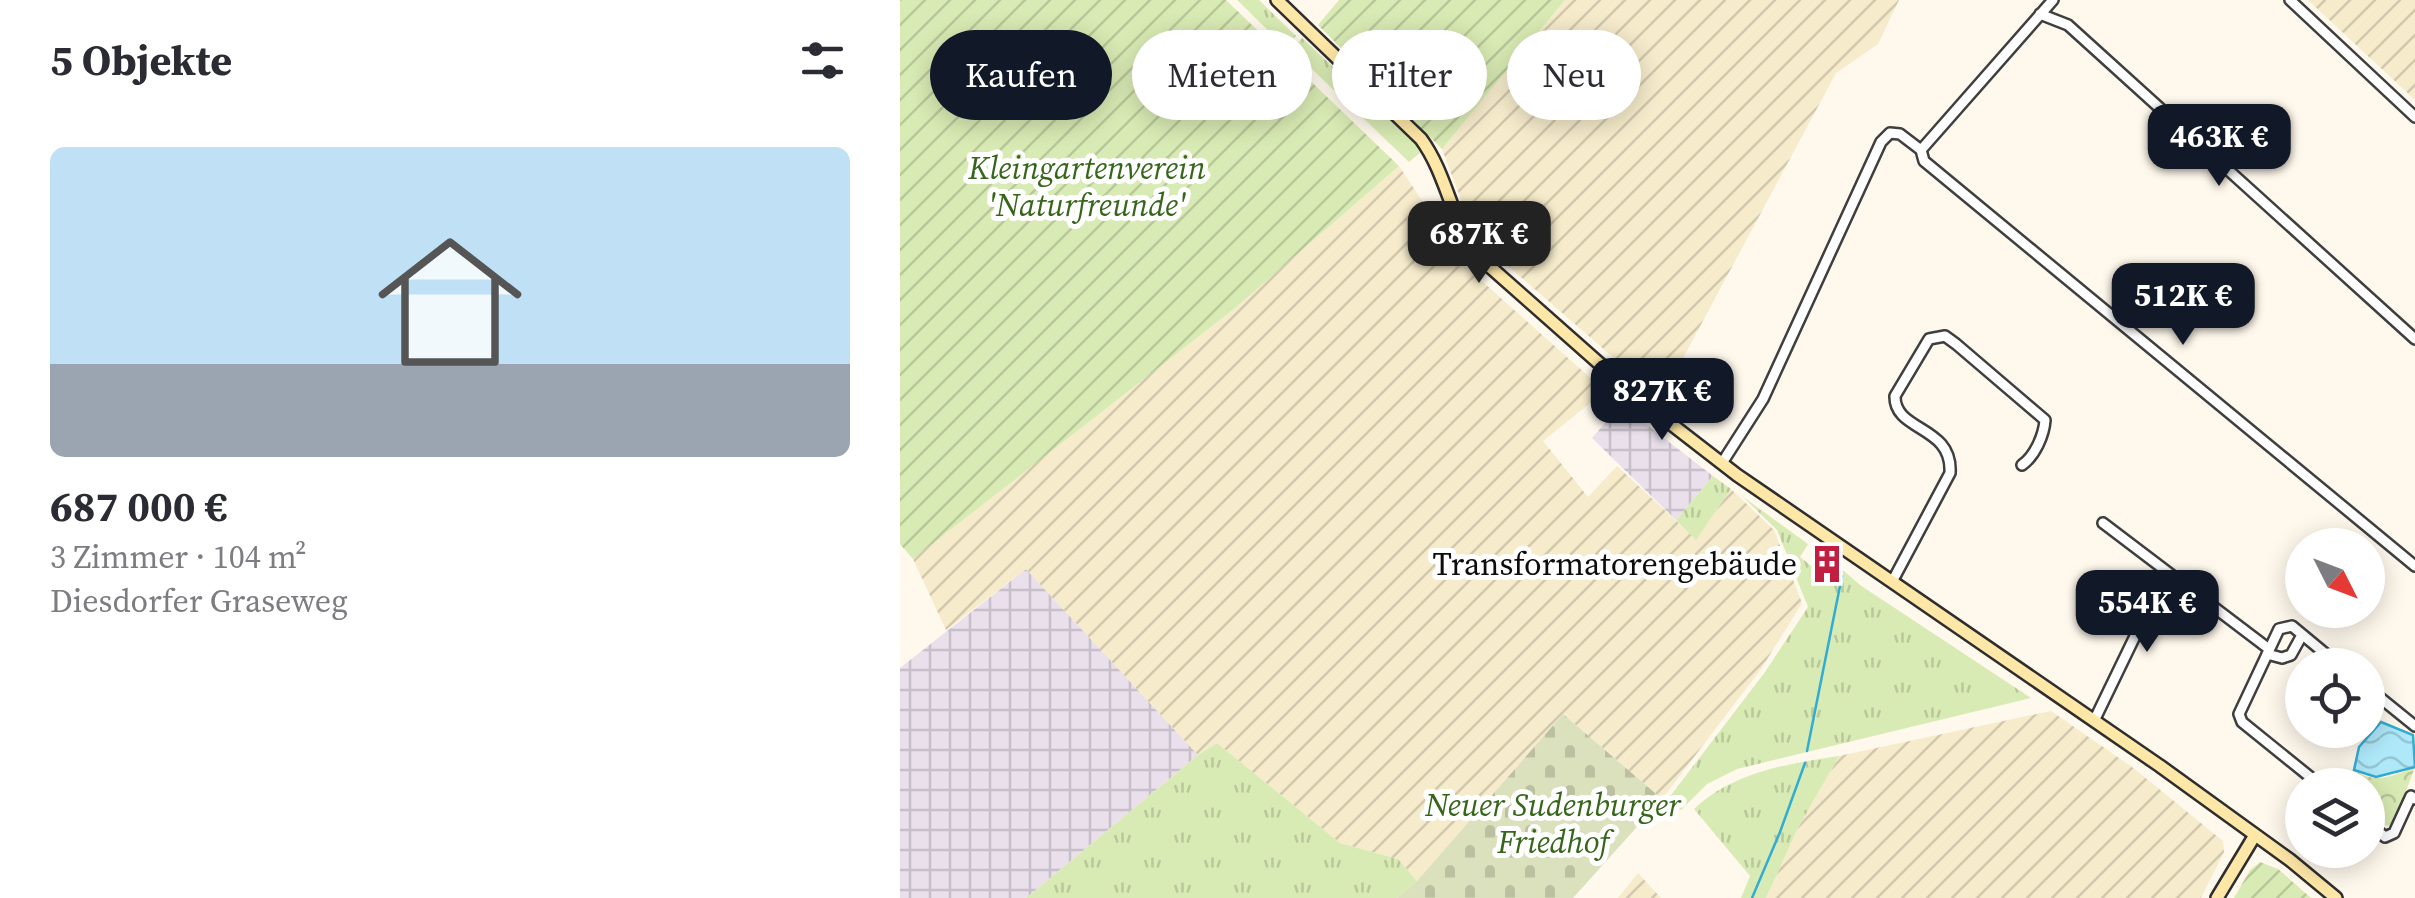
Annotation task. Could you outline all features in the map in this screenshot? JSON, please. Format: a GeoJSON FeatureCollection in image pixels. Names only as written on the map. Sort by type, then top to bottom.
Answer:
{"type":"FeatureCollection","features":[{"type":"Feature","properties":{"kind":"main road"},"geometry":{"type":"LineString","coordinates":[[1277,0],[1421,139],[1439,167],[1462,232],[1480,258],[1644,402],[1722,463],[2255,835],[2336,898]]}},
{"type":"Feature","properties":{"kind":"main road"},"geometry":{"type":"LineString","coordinates":[[2217,898],[2255,835]]}},
{"type":"Feature","properties":{"kind":"street"},"geometry":{"type":"LineString","coordinates":[[1921,150],[2053,0]]}},
{"type":"Feature","properties":{"kind":"street"},"geometry":{"type":"LineString","coordinates":[[2290,0],[2415,117]]}},
{"type":"Feature","properties":{"kind":"street"},"geometry":{"type":"LineString","coordinates":[[2040,14],[2068,25],[2415,339]]}},
{"type":"Feature","properties":{"kind":"street"},"geometry":{"type":"LineString","coordinates":[[1722,463],[1763,399],[1880,142],[1890,133],[1900,134],[1921,150],[1924,161],[2415,566]]}},
{"type":"Feature","properties":{"kind":"street"},"geometry":{"type":"LineString","coordinates":[[1892,582],[1950,473],[1951,457],[1943,445],[1895,406],[1895,396],[1929,339],[1944,336],[1956,344],[2045,420],[2044,431],[2022,465]]}},
{"type":"Feature","properties":{"kind":"street"},"geometry":{"type":"LineString","coordinates":[[2104,524],[2268,651],[2282,658],[2292,656],[2302,635]]}},
{"type":"Feature","properties":{"kind":"street"},"geometry":{"type":"LineString","coordinates":[[2094,721],[2166,572]]}},
{"type":"Feature","properties":{"kind":"street"},"geometry":{"type":"LineString","coordinates":[[2299,768],[2242,722],[2239,714],[2279,629],[2292,626],[2318,648]]}},
{"type":"Feature","properties":{"kind":"street"},"geometry":{"type":"LineString","coordinates":[[2385,702],[2415,726]]}},
{"type":"Feature","properties":{"kind":"street"},"geometry":{"type":"LineString","coordinates":[[2385,837],[2394,833],[2413,797],[2415,784]]}},
{"type":"Feature","properties":{"kind":"shaded area"},"geometry":{"type":"Polygon","coordinates":[[[1565,0],[1899,0],[1878,44],[1836,73],[1661,399],[1492,252],[1468,218],[1442,149],[1466,120],[1487,120],[1487,94],[1507,70],[1507,120],[1641,120],[1641,30],[1540,30],[1565,0]]]}},
{"type":"Feature","properties":{"kind":"shaded area"},"geometry":{"type":"Polygon","coordinates":[[[2308,0],[2415,0],[2415,100],[2308,0]]]}},
{"type":"Feature","properties":{"kind":"shaded area"},"geometry":{"type":"Polygon","coordinates":[[[1399,166],[1466,267],[1605,391],[1543,441],[1588,497],[1617,466],[1696,539],[1731,489],[1774,530],[1802,603],[1761,669],[1662,799],[1563,714],[1417,881],[1398,859],[1340,843],[1217,743],[1198,755],[1026,569],[946,630],[913,559],[1234,309],[1399,166]]]}},
{"type":"Feature","properties":{"kind":"shaded area"},"geometry":{"type":"Polygon","coordinates":[[[1621,405],[1713,476],[1676,520],[1592,438],[1621,405]]]}},
{"type":"Feature","properties":{"kind":"shaded area"},"geometry":{"type":"Polygon","coordinates":[[[1026,569],[1198,755],[1026,898],[900,898],[900,668],[1026,569]]]}},
{"type":"Feature","properties":{"kind":"shaded area"},"geometry":{"type":"Polygon","coordinates":[[[2051,711],[2132,767],[2223,841],[2224,852],[2201,898],[1766,898],[1798,828],[1839,756],[2051,711]]]}},
{"type":"Feature","properties":{"kind":"shaded area"},"geometry":{"type":"Polygon","coordinates":[[[1638,873],[1661,898],[1618,898],[1638,873]]]}},
{"type":"Feature","properties":{"kind":"green space","name":"Kleingartenverein 'Naturfreunde'"},"geometry":{"type":"Polygon","coordinates":[[[900,0],[1226,0],[1257,30],[1132,30],[1132,120],[1312,120],[1312,83],[1332,102],[1332,120],[1351,120],[1399,166],[1234,309],[913,559],[900,544],[900,0]]]}},
{"type":"Feature","properties":{"kind":"green space"},"geometry":{"type":"Polygon","coordinates":[[[1237,0],[1259,0],[1290,30],[1268,30],[1237,0]]]}},
{"type":"Feature","properties":{"kind":"green space"},"geometry":{"type":"Polygon","coordinates":[[[1339,0],[1565,0],[1540,30],[1507,30],[1507,70],[1487,94],[1487,30],[1332,30],[1332,39],[1318,25],[1339,0]]]}},
{"type":"Feature","properties":{"kind":"green space"},"geometry":{"type":"Polygon","coordinates":[[[1312,47],[1332,66],[1332,88],[1312,69],[1312,47]]]}},
{"type":"Feature","properties":{"kind":"green space"},"geometry":{"type":"Polygon","coordinates":[[[1365,120],[1390,120],[1418,146],[1421,152],[1409,162],[1365,120]]]}},
{"type":"Feature","properties":{"kind":"green space"},"geometry":{"type":"Polygon","coordinates":[[[1413,120],[1466,120],[1442,149],[1413,120]]]}},
{"type":"Feature","properties":{"kind":"green space"},"geometry":{"type":"Polygon","coordinates":[[[1713,476],[1731,489],[1696,540],[1676,520],[1713,476]]]}},
{"type":"Feature","properties":{"kind":"green space"},"geometry":{"type":"Polygon","coordinates":[[[1742,496],[1808,544],[1800,557],[1825,577],[1836,564],[1860,585],[2031,698],[1737,769],[1707,784],[1681,810],[1668,799],[1765,672],[1808,607],[1777,530],[1742,496]]]}},
{"type":"Feature","properties":{"kind":"green space","name":"Neuer Sudenburger Friedhof"},"geometry":{"type":"Polygon","coordinates":[[[1563,714],[1662,799],[1573,898],[1397,898],[1417,881],[1563,714]]]}},
{"type":"Feature","properties":{"kind":"green space"},"geometry":{"type":"Polygon","coordinates":[[[1217,743],[1340,843],[1398,859],[1417,881],[1397,898],[1026,898],[1198,755],[1217,743]]]}},
{"type":"Feature","properties":{"kind":"green space"},"geometry":{"type":"Polygon","coordinates":[[[1839,756],[1798,828],[1766,898],[1741,898],[1750,876],[1694,809],[1743,778],[1839,756]]]}},
{"type":"Feature","properties":{"kind":"green space"},"geometry":{"type":"Polygon","coordinates":[[[2415,767],[2394,823],[2387,826],[2385,777],[2415,767]]]}},
{"type":"Feature","properties":{"kind":"green space"},"geometry":{"type":"Polygon","coordinates":[[[2260,862],[2278,869],[2311,898],[2234,898],[2250,870],[2260,862]]]}},
{"type":"Feature","properties":{"kind":"water"},"geometry":{"type":"Polygon","coordinates":[[[2385,724],[2413,735],[2415,767],[2385,775],[2385,768],[2354,768],[2359,748],[2385,748],[2385,724]]]}},
{"type":"Feature","properties":{"kind":"waterway"},"geometry":{"type":"LineString","coordinates":[[1807,751],[1842,576]]}},
{"type":"Feature","properties":{"kind":"waterway"},"geometry":{"type":"LineString","coordinates":[[1752,898],[1805,763]]}},
{"type":"Feature","properties":{"kind":"place","name":"Transformatorengebäude"},"geometry":{"type":"Point","coordinates":[1827,564]}}]}
